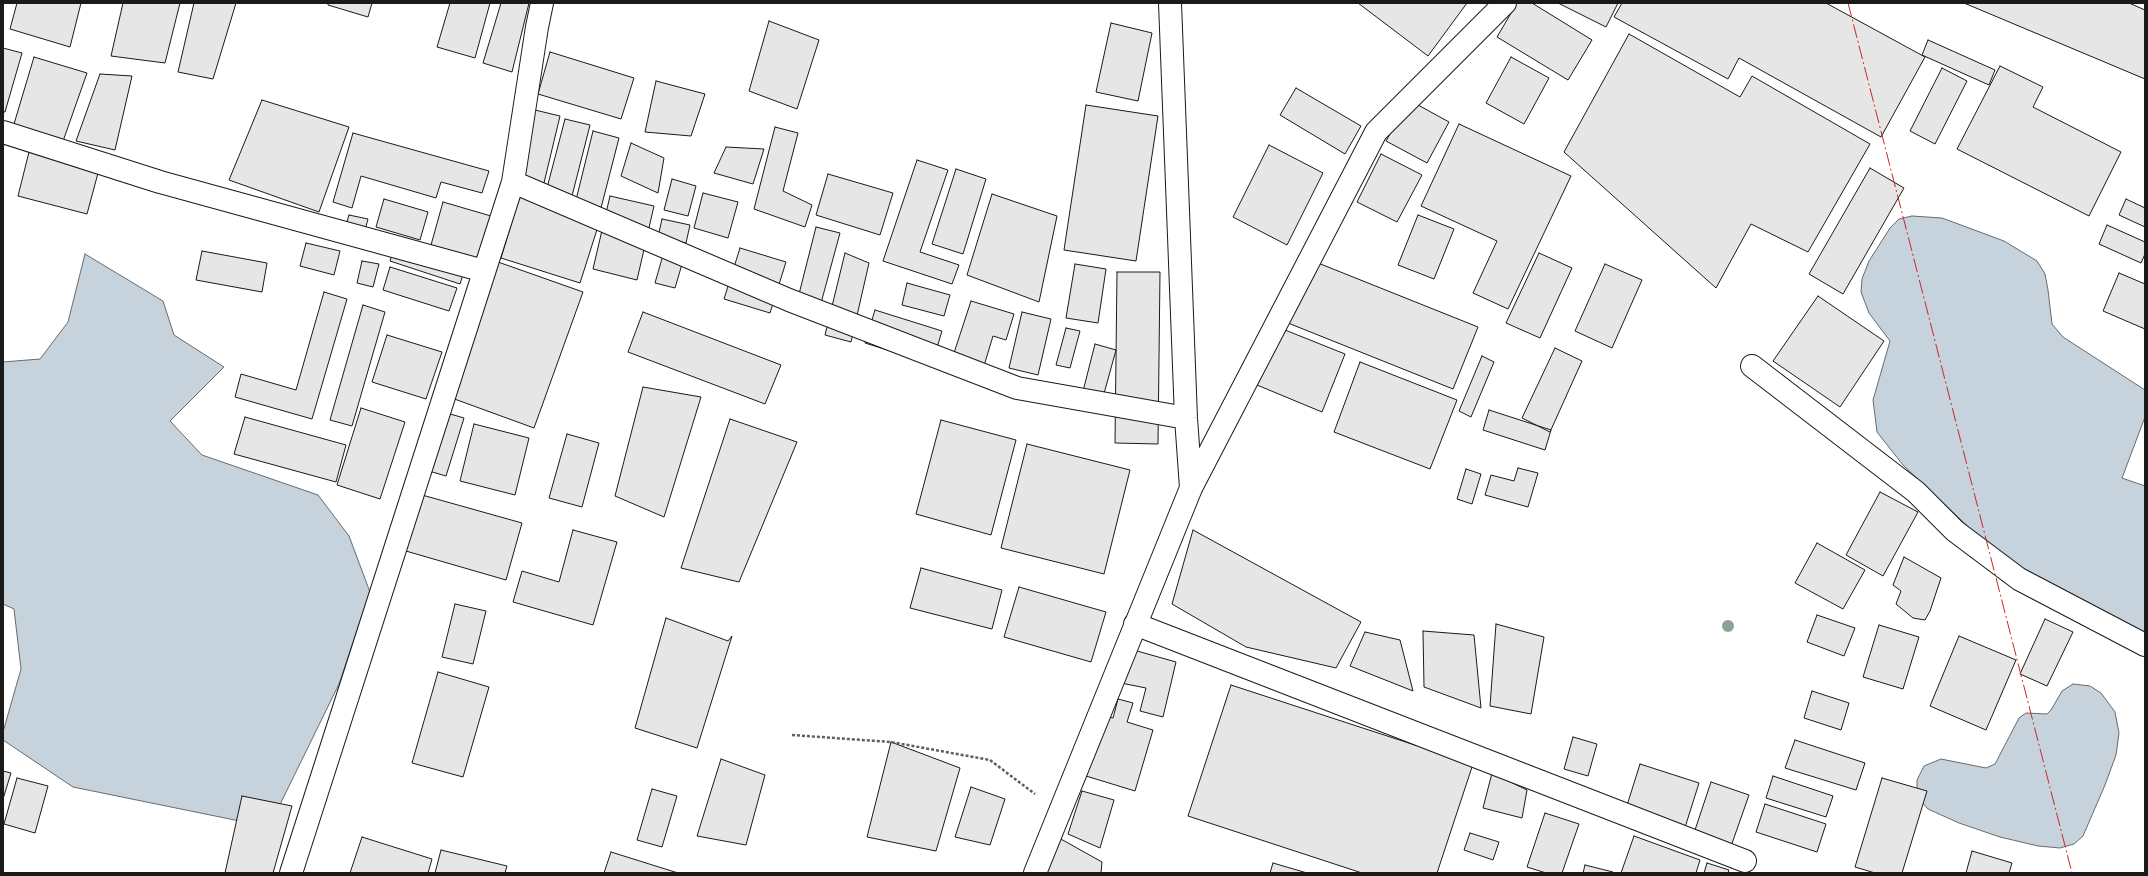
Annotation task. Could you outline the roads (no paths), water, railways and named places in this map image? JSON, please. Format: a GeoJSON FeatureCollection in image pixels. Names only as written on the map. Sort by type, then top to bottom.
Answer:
{"type":"FeatureCollection","features":[{"type":"Feature","properties":{"kind":"street"},"geometry":{"type":"LineString","coordinates":[[291,873],[513,182],[542,3]]}},
{"type":"Feature","properties":{"kind":"street"},"geometry":{"type":"LineString","coordinates":[[1170,3],[1186,418],[1191,488]]}},
{"type":"Feature","properties":{"kind":"street"},"geometry":{"type":"LineString","coordinates":[[1035,873],[1191,488],[1376,132],[1505,3]]}},
{"type":"Feature","properties":{"kind":"street"},"geometry":{"type":"LineString","coordinates":[[3,132],[160,182],[484,271]]}},
{"type":"Feature","properties":{"kind":"street"},"geometry":{"type":"LineString","coordinates":[[513,182],[789,300],[1017,388],[1186,418]]}},
{"type":"Feature","properties":{"kind":"street"},"geometry":{"type":"LineString","coordinates":[[1752,366],[1916,492],[1955,531],[2019,579],[2145,645]]}},
{"type":"Feature","properties":{"kind":"street"},"geometry":{"type":"LineString","coordinates":[[1135,624],[1745,861]]}}]}
